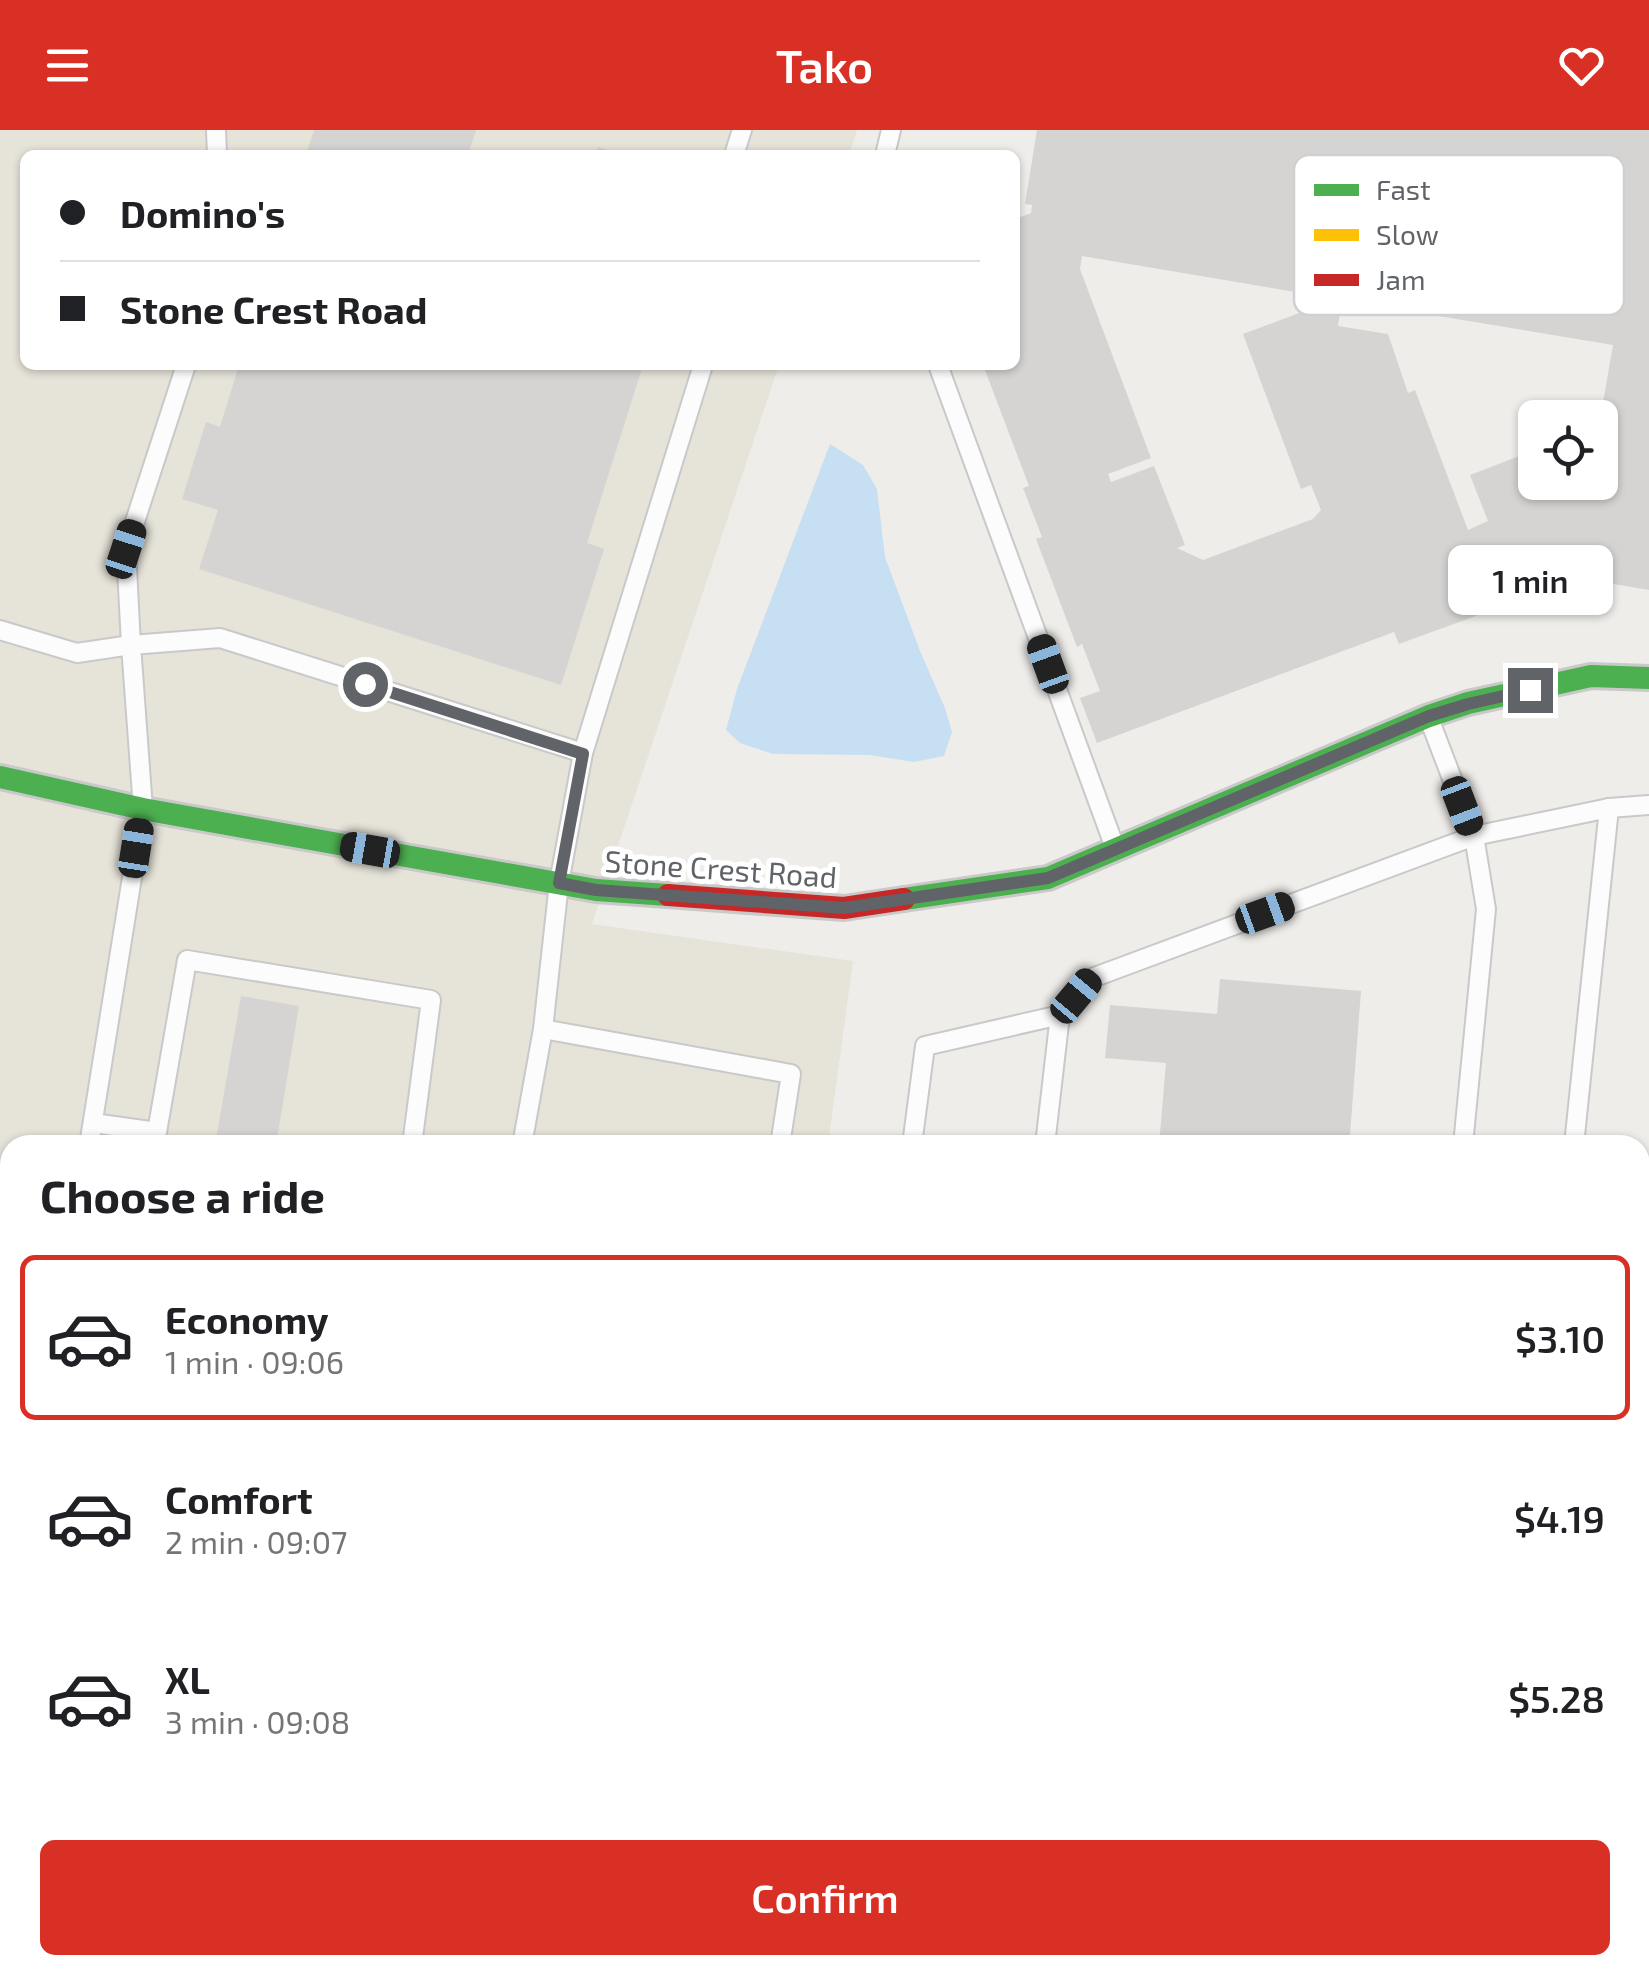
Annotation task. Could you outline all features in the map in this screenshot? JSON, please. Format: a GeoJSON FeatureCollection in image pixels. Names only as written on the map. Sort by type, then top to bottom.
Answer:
{"type":"FeatureCollection","features":[{"type":"Feature","properties":{"kind":"main road","name":"Stone Crest Road"},"geometry":{"type":"LineString","coordinates":[[0,777],[143,810],[596,890],[844,908],[1048,878],[1429,716],[1591,676],[1649,678]]}},
{"type":"Feature","properties":{"kind":"lane"},"geometry":{"type":"LineString","coordinates":[[91,1135],[143,810],[126,549],[184,370]]}},
{"type":"Feature","properties":{"kind":"lane"},"geometry":{"type":"LineString","coordinates":[[524,1135],[543,1029],[559,883],[583,754],[700,370]]}},
{"type":"Feature","properties":{"kind":"lane"},"geometry":{"type":"LineString","coordinates":[[940,370],[1116,850]]}},
{"type":"Feature","properties":{"kind":"lane"},"geometry":{"type":"LineString","coordinates":[[0,630],[76,653],[220,638],[583,754]]}},
{"type":"Feature","properties":{"kind":"lane"},"geometry":{"type":"LineString","coordinates":[[1429,716],[1474,836],[1486,909],[1464,1135]]}},
{"type":"Feature","properties":{"kind":"lane"},"geometry":{"type":"LineString","coordinates":[[1046,1135],[1060,1015],[1092,978],[1474,836],[1609,808],[1649,805]]}},
{"type":"Feature","properties":{"kind":"lane"},"geometry":{"type":"LineString","coordinates":[[1575,1135],[1609,808]]}},
{"type":"Feature","properties":{"kind":"lane"},"geometry":{"type":"LineString","coordinates":[[93,1123],[157,1132],[186,960],[431,1000],[413,1135]]}},
{"type":"Feature","properties":{"kind":"lane"},"geometry":{"type":"LineString","coordinates":[[913,1135],[925,1046],[1060,1015]]}},
{"type":"Feature","properties":{"kind":"lane"},"geometry":{"type":"LineString","coordinates":[[543,1029],[791,1074],[782,1135]]}},
{"type":"Feature","properties":{"kind":"shaded area"},"geometry":{"type":"Polygon","coordinates":[[[0,130],[857,130],[851,150],[20,150],[20,370],[777,370],[592,924],[853,961],[829,1135],[0,1135],[0,130]]]}},
{"type":"Feature","properties":{"kind":"water"},"geometry":{"type":"Polygon","coordinates":[[[830,444],[863,465],[877,489],[885,557],[952,732],[944,756],[914,762],[869,755],[773,754],[740,743],[726,730],[737,689],[830,444]]]}},
{"type":"Feature","properties":{"kind":"building"},"geometry":{"type":"Polygon","coordinates":[[[314,130],[476,130],[470,150],[308,150],[314,130]]]}},
{"type":"Feature","properties":{"kind":"building"},"geometry":{"type":"Polygon","coordinates":[[[1037,130],[1649,130],[1649,590],[1583,579],[1534,598],[1532,591],[1514,597],[1503,568],[1490,573],[1503,606],[1399,644],[1394,632],[1097,743],[1080,698],[1100,691],[1082,644],[1077,647],[1036,539],[1042,537],[1023,488],[1029,486],[985,370],[1020,370],[1020,217],[1031,213],[1032,205],[1025,204],[1037,130]],[[1294,155],[1294,292],[1082,256],[1080,269],[1151,458],[1108,474],[1111,482],[1154,466],[1185,545],[1177,548],[1203,560],[1313,519],[1321,510],[1311,485],[1301,489],[1243,334],[1294,315],[1340,315],[1338,326],[1388,334],[1408,393],[1415,390],[1468,530],[1488,521],[1470,475],[1518,457],[1518,500],[1618,500],[1618,400],[1603,400],[1613,345],[1432,315],[1624,315],[1624,155],[1294,155]]]}},
{"type":"Feature","properties":{"kind":"building"},"geometry":{"type":"Polygon","coordinates":[[[237,370],[641,370],[587,543],[604,549],[561,685],[199,569],[218,510],[182,499],[206,422],[220,427],[237,370]]]}},
{"type":"Feature","properties":{"kind":"building"},"geometry":{"type":"Polygon","coordinates":[[[1220,979],[1361,991],[1350,1135],[1160,1135],[1166,1063],[1105,1058],[1110,1005],[1217,1014],[1220,979]]]}},
{"type":"Feature","properties":{"kind":"building"},"geometry":{"type":"Polygon","coordinates":[[[241,996],[299,1006],[278,1135],[217,1135],[241,996]]]}},
{"type":"Feature","properties":{"kind":"traffic: fast"},"geometry":{"type":"LineString","coordinates":[[904,899],[1048,878],[1468,703],[1591,676],[1649,678]]}},
{"type":"Feature","properties":{"kind":"traffic: fast"},"geometry":{"type":"LineString","coordinates":[[0,777],[143,809],[596,890],[668,895]]}},
{"type":"Feature","properties":{"kind":"traffic: jam"},"geometry":{"type":"LineString","coordinates":[[668,895],[844,908],[904,899]]}},
{"type":"Feature","properties":{"kind":"route"},"geometry":{"type":"LineString","coordinates":[[365,684],[583,754],[559,883],[596,890],[844,908],[1048,878],[1429,716],[1530,690]]}}]}
